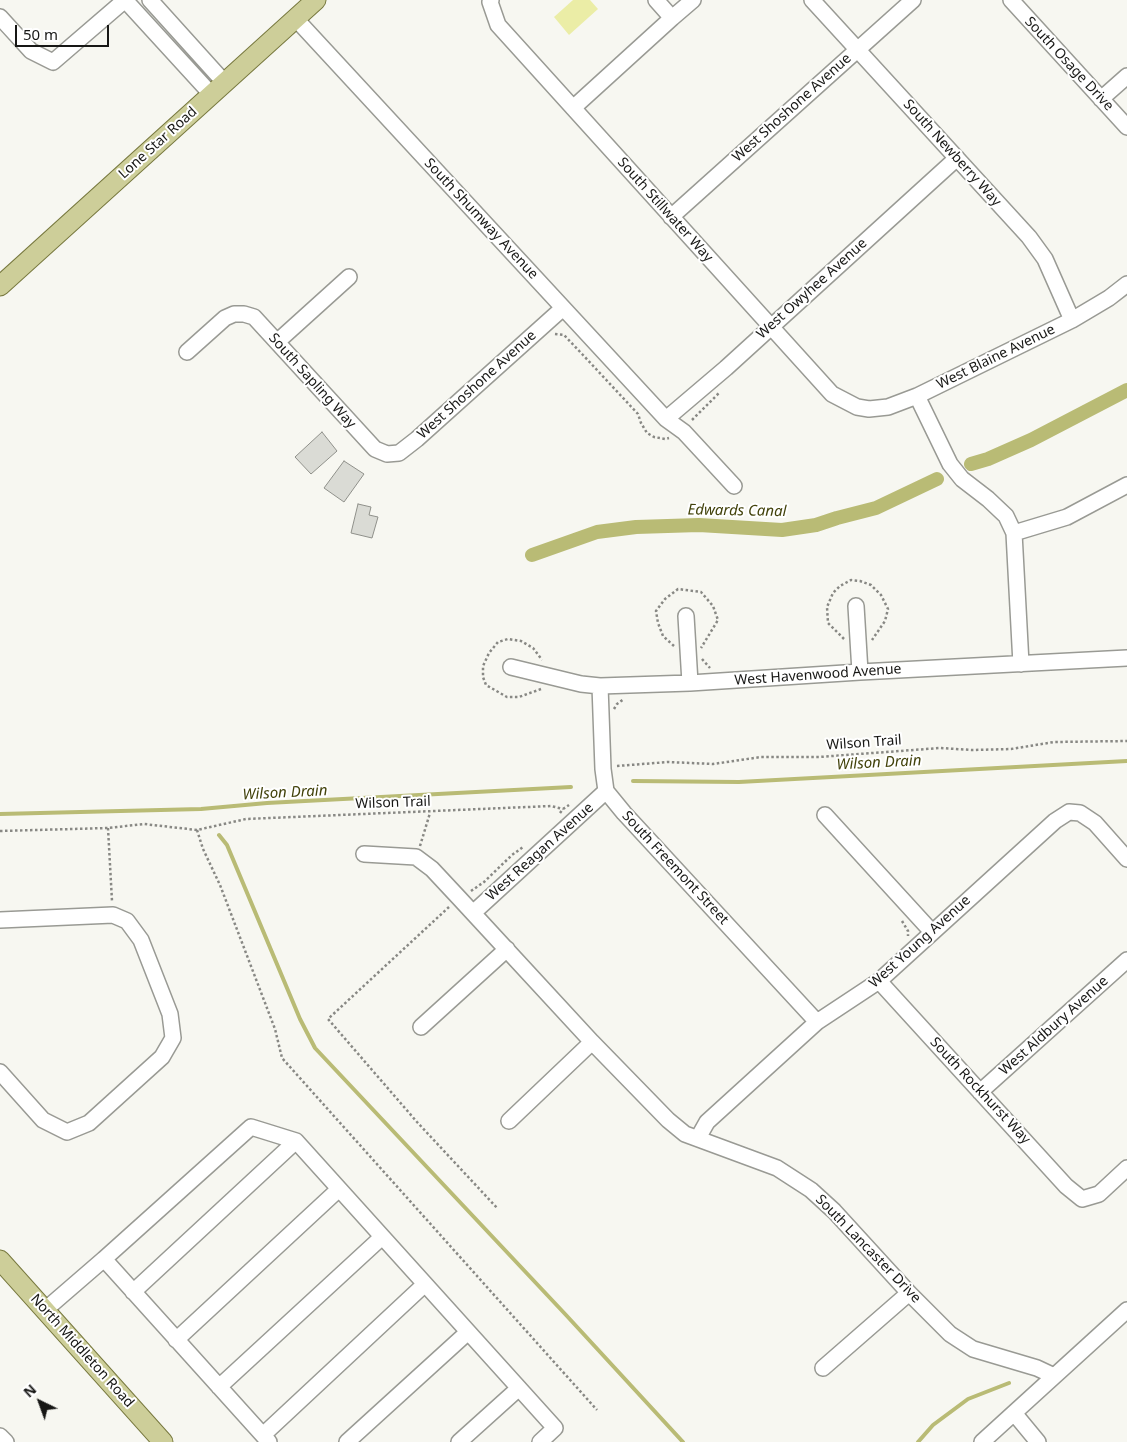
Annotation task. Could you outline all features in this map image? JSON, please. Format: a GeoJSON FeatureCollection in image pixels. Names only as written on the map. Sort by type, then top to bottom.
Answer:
{"type":"FeatureCollection","features":[{"type":"Feature","properties":{"kind":"main road","name":"Lone Star Road"},"geometry":{"type":"LineString","coordinates":[[0,286],[316,0]]}},
{"type":"Feature","properties":{"kind":"main road","name":"North Middleton Road"},"geometry":{"type":"LineString","coordinates":[[0,1260],[163,1442]]}},
{"type":"Feature","properties":{"kind":"street"},"geometry":{"type":"LineString","coordinates":[[0,17],[31,51],[53,62],[125,0],[218,88]]}},
{"type":"Feature","properties":{"kind":"street"},"geometry":{"type":"LineString","coordinates":[[150,0],[218,88]]}},
{"type":"Feature","properties":{"kind":"street","name":"South Stillwater Way"},"geometry":{"type":"LineString","coordinates":[[491,0],[490,2],[498,25],[671,217],[832,394],[857,406]]}},
{"type":"Feature","properties":{"kind":"street"},"geometry":{"type":"LineString","coordinates":[[656,0],[672,18]]}},
{"type":"Feature","properties":{"kind":"street"},"geometry":{"type":"LineString","coordinates":[[573,108],[693,0]]}},
{"type":"Feature","properties":{"kind":"street","name":"South Newberry Way"},"geometry":{"type":"LineString","coordinates":[[812,0],[1029,237],[1045,259],[1072,320]]}},
{"type":"Feature","properties":{"kind":"street","name":"West Shoshone Avenue"},"geometry":{"type":"LineString","coordinates":[[671,217],[913,0]]}},
{"type":"Feature","properties":{"kind":"street","name":"South Osage Drive"},"geometry":{"type":"LineString","coordinates":[[1011,0],[1127,127]]}},
{"type":"Feature","properties":{"kind":"street","name":"South Shumway Avenue"},"geometry":{"type":"LineString","coordinates":[[296,19],[666,419],[684,432],[734,486]]}},
{"type":"Feature","properties":{"kind":"street"},"geometry":{"type":"LineString","coordinates":[[1101,99],[1127,76]]}},
{"type":"Feature","properties":{"kind":"street","name":"West Owyhee Avenue"},"geometry":{"type":"LineString","coordinates":[[666,419],[726,368],[957,158]]}},
{"type":"Feature","properties":{"kind":"street"},"geometry":{"type":"LineString","coordinates":[[277,342],[348,277]]}},
{"type":"Feature","properties":{"kind":"street","name":"West Blaine Avenue"},"geometry":{"type":"LineString","coordinates":[[857,406],[869,408],[888,407],[917,396],[1072,320],[1109,298],[1127,284]]}},
{"type":"Feature","properties":{"kind":"street","name":"West Shoshone Avenue"},"geometry":{"type":"LineString","coordinates":[[387,454],[399,453],[563,308]]}},
{"type":"Feature","properties":{"kind":"street","name":"South Sapling Way"},"geometry":{"type":"LineString","coordinates":[[187,352],[225,318],[234,314],[254,317],[375,449],[387,454]]}},
{"type":"Feature","properties":{"kind":"street"},"geometry":{"type":"LineString","coordinates":[[917,396],[950,464],[962,479],[1006,516],[1014,533],[1020,664]]}},
{"type":"Feature","properties":{"kind":"street"},"geometry":{"type":"LineString","coordinates":[[1014,533],[1067,517],[1127,485]]}},
{"type":"Feature","properties":{"kind":"street"},"geometry":{"type":"LineString","coordinates":[[856,606],[860,672]]}},
{"type":"Feature","properties":{"kind":"street"},"geometry":{"type":"LineString","coordinates":[[686,616],[690,683]]}},
{"type":"Feature","properties":{"kind":"street","name":"West Havenwood Avenue"},"geometry":{"type":"LineString","coordinates":[[511,667],[581,684],[600,686],[690,683],[1127,658]]}},
{"type":"Feature","properties":{"kind":"street"},"geometry":{"type":"LineString","coordinates":[[600,686],[610,768],[606,791]]}},
{"type":"Feature","properties":{"kind":"street","name":"West Reagan Avenue"},"geometry":{"type":"LineString","coordinates":[[473,913],[606,791]]}},
{"type":"Feature","properties":{"kind":"street","name":"South Freemont Street"},"geometry":{"type":"LineString","coordinates":[[606,791],[624,813],[817,1022]]}},
{"type":"Feature","properties":{"kind":"street","name":"West Young Avenue"},"geometry":{"type":"LineString","coordinates":[[698,1138],[708,1122],[817,1022],[879,981],[1054,821],[1069,812],[1080,813],[1095,823],[1127,859]]}},
{"type":"Feature","properties":{"kind":"street"},"geometry":{"type":"LineString","coordinates":[[825,815],[932,932]]}},
{"type":"Feature","properties":{"kind":"street"},"geometry":{"type":"LineString","coordinates":[[364,854],[416,857]]}},
{"type":"Feature","properties":{"kind":"street","name":"South Lancaster Drive"},"geometry":{"type":"LineString","coordinates":[[416,857],[432,869],[592,1042],[684,1134],[777,1168],[811,1190],[950,1334],[973,1349],[1037,1368],[1054,1376]]}},
{"type":"Feature","properties":{"kind":"street"},"geometry":{"type":"LineString","coordinates":[[0,920],[113,915],[127,921],[141,940],[170,1014],[173,1038],[162,1057],[97,1116],[89,1122],[67,1132],[43,1120],[0,1072]]}},
{"type":"Feature","properties":{"kind":"street"},"geometry":{"type":"LineString","coordinates":[[421,1027],[507,949]]}},
{"type":"Feature","properties":{"kind":"street","name":"West Aldbury Avenue"},"geometry":{"type":"LineString","coordinates":[[980,1092],[1127,960]]}},
{"type":"Feature","properties":{"kind":"street","name":"South Rockhurst Way"},"geometry":{"type":"LineString","coordinates":[[879,981],[1066,1186],[1082,1199],[1099,1194],[1127,1168]]}},
{"type":"Feature","properties":{"kind":"street"},"geometry":{"type":"LineString","coordinates":[[508,1121],[592,1042]]}},
{"type":"Feature","properties":{"kind":"street"},"geometry":{"type":"LineString","coordinates":[[45,1310],[251,1127],[296,1141],[555,1428],[540,1442]]}},
{"type":"Feature","properties":{"kind":"street"},"geometry":{"type":"LineString","coordinates":[[133,1292],[296,1141]]}},
{"type":"Feature","properties":{"kind":"street"},"geometry":{"type":"LineString","coordinates":[[176,1340],[339,1189]]}},
{"type":"Feature","properties":{"kind":"street"},"geometry":{"type":"LineString","coordinates":[[219,1387],[382,1237]]}},
{"type":"Feature","properties":{"kind":"street"},"geometry":{"type":"LineString","coordinates":[[104,1259],[266,1439],[425,1284]]}},
{"type":"Feature","properties":{"kind":"street"},"geometry":{"type":"LineString","coordinates":[[823,1368],[909,1293]]}},
{"type":"Feature","properties":{"kind":"street"},"geometry":{"type":"LineString","coordinates":[[982,1442],[1127,1310]]}},
{"type":"Feature","properties":{"kind":"street"},"geometry":{"type":"LineString","coordinates":[[347,1442],[468,1332]]}},
{"type":"Feature","properties":{"kind":"street"},"geometry":{"type":"LineString","coordinates":[[459,1442],[519,1388]]}},
{"type":"Feature","properties":{"kind":"street"},"geometry":{"type":"LineString","coordinates":[[1014,1413],[1038,1442]]}},
{"type":"Feature","properties":{"kind":"street"},"geometry":{"type":"LineString","coordinates":[[0,1436],[6,1442]]}},
{"type":"Feature","properties":{"kind":"path"},"geometry":{"type":"LineString","coordinates":[[550,337],[554,334],[564,335],[638,414],[641,424],[647,433],[654,437],[665,439],[684,432],[690,426],[692,418],[721,391]]}},
{"type":"Feature","properties":{"kind":"path"},"geometry":{"type":"LineString","coordinates":[[848,643],[828,623],[827,607],[833,593],[840,586],[851,580],[871,585],[881,595],[888,609],[885,621],[871,641],[871,646]]}},
{"type":"Feature","properties":{"kind":"path"},"geometry":{"type":"LineString","coordinates":[[677,649],[663,636],[656,610],[665,599],[678,589],[701,592],[713,606],[718,620],[698,652]]}},
{"type":"Feature","properties":{"kind":"path"},"geometry":{"type":"LineString","coordinates":[[544,688],[519,697],[507,696],[486,685],[483,677],[483,666],[489,653],[498,642],[508,639],[521,641],[534,648],[547,665]]}},
{"type":"Feature","properties":{"kind":"path"},"geometry":{"type":"LineString","coordinates":[[701,657],[712,669]]}},
{"type":"Feature","properties":{"kind":"path"},"geometry":{"type":"LineString","coordinates":[[613,713],[621,700],[628,698]]}},
{"type":"Feature","properties":{"kind":"path","name":"Wilson Trail"},"geometry":{"type":"LineString","coordinates":[[610,768],[668,762],[713,764],[761,757],[819,756],[940,748],[972,750],[1011,749],[1054,742],[1127,741]]}},
{"type":"Feature","properties":{"kind":"path"},"geometry":{"type":"LineString","coordinates":[[610,768],[616,760]]}},
{"type":"Feature","properties":{"kind":"path"},"geometry":{"type":"LineString","coordinates":[[560,814],[563,809],[576,801]]}},
{"type":"Feature","properties":{"kind":"path","name":"Wilson Trail"},"geometry":{"type":"LineString","coordinates":[[0,831],[108,828],[144,824],[197,830],[246,819],[551,806],[563,809]]}},
{"type":"Feature","properties":{"kind":"path"},"geometry":{"type":"LineString","coordinates":[[563,809],[574,821]]}},
{"type":"Feature","properties":{"kind":"path"},"geometry":{"type":"LineString","coordinates":[[416,857],[430,812]]}},
{"type":"Feature","properties":{"kind":"path"},"geometry":{"type":"LineString","coordinates":[[108,828],[113,915]]}},
{"type":"Feature","properties":{"kind":"path"},"geometry":{"type":"LineString","coordinates":[[197,830],[275,1028],[282,1058],[597,1410]]}},
{"type":"Feature","properties":{"kind":"path"},"geometry":{"type":"LineString","coordinates":[[471,891],[484,882],[512,855],[527,845]]}},
{"type":"Feature","properties":{"kind":"path"},"geometry":{"type":"LineString","coordinates":[[450,906],[328,1020],[417,1122],[498,1209]]}},
{"type":"Feature","properties":{"kind":"path"},"geometry":{"type":"LineString","coordinates":[[901,918],[908,931],[907,941]]}},
{"type":"Feature","properties":{"kind":"green space"},"geometry":{"type":"Polygon","coordinates":[[[573,0],[590,0],[598,9],[569,35],[554,17],[573,0]]]}},
{"type":"Feature","properties":{"kind":"building"},"geometry":{"type":"Polygon","coordinates":[[[322,432],[337,451],[311,474],[295,457],[322,432]]]}},
{"type":"Feature","properties":{"kind":"building"},"geometry":{"type":"Polygon","coordinates":[[[344,461],[364,474],[344,502],[324,488],[344,461]]]}},
{"type":"Feature","properties":{"kind":"building"},"geometry":{"type":"Polygon","coordinates":[[[358,504],[371,507],[369,515],[378,517],[372,538],[351,533],[358,504]]]}},
{"type":"Feature","properties":{"kind":"waterway","name":"Edwards Canal"},"geometry":{"type":"LineString","coordinates":[[971,464],[988,459],[1031,440],[1127,390]]}},
{"type":"Feature","properties":{"kind":"waterway","name":"Edwards Canal"},"geometry":{"type":"LineString","coordinates":[[532,555],[597,532],[636,527],[699,525],[782,530],[816,525],[876,508],[937,479]]}},
{"type":"Feature","properties":{"kind":"waterway","name":"Wilson Drain"},"geometry":{"type":"LineString","coordinates":[[633,781],[739,782],[1127,761]]}},
{"type":"Feature","properties":{"kind":"waterway","name":"Wilson Drain"},"geometry":{"type":"LineString","coordinates":[[0,814],[201,809],[267,803],[571,787]]}},
{"type":"Feature","properties":{"kind":"waterway"},"geometry":{"type":"LineString","coordinates":[[219,835],[227,845],[300,1019],[315,1048],[683,1442]]}},
{"type":"Feature","properties":{"kind":"waterway"},"geometry":{"type":"LineString","coordinates":[[918,1442],[933,1425],[968,1399],[1009,1383]]}}]}
